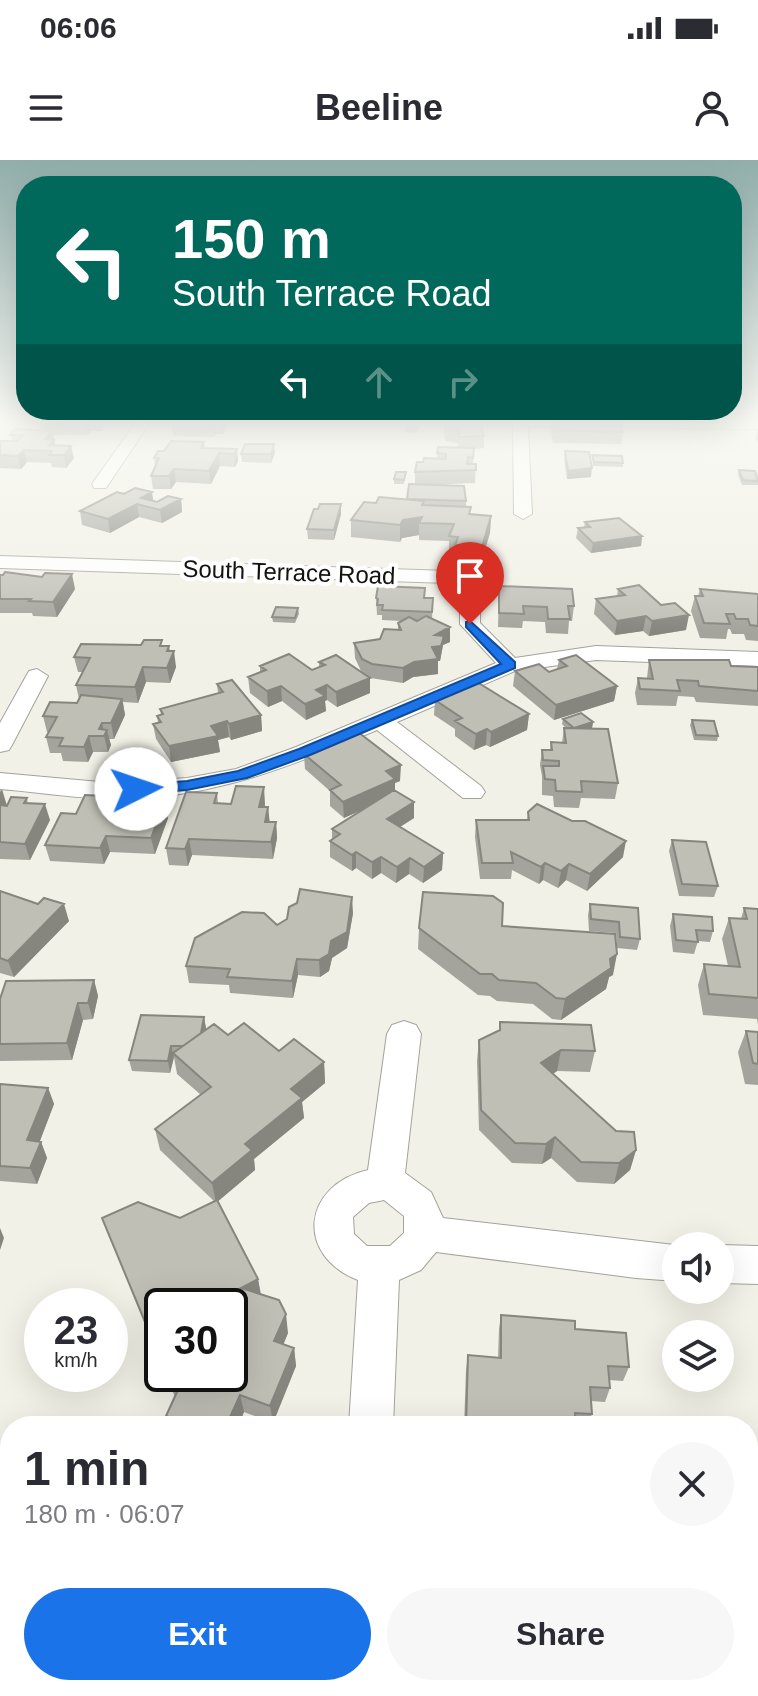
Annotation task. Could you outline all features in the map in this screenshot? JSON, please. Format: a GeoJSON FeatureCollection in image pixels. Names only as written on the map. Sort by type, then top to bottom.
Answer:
{"type":"FeatureCollection","features":[{"type":"Feature","properties":{"kind":"street"},"geometry":{"type":"LineString","coordinates":[[522,490],[523,514]]}},
{"type":"Feature","properties":{"kind":"street","name":"South Terrace Road"},"geometry":{"type":"LineString","coordinates":[[0,562],[449,577],[470,583],[470,624],[510,665]]}},
{"type":"Feature","properties":{"kind":"street"},"geometry":{"type":"LineString","coordinates":[[0,781],[111,791],[187,786],[242,775],[381,721],[510,665],[596,653],[758,659]]}},
{"type":"Feature","properties":{"kind":"street"},"geometry":{"type":"LineString","coordinates":[[0,745],[37,676]]}},
{"type":"Feature","properties":{"kind":"street"},"geometry":{"type":"LineString","coordinates":[[381,721],[472,792]]}},
{"type":"Feature","properties":{"kind":"street"},"geometry":{"type":"LineString","coordinates":[[385,1183],[404,1034]]}},
{"type":"Feature","properties":{"kind":"street"},"geometry":{"type":"LineString","coordinates":[[385,1183],[409,1193],[421,1208],[424,1233],[411,1255],[394,1264],[379,1267],[364,1265],[346,1255],[336,1242],[332,1217],[345,1196],[357,1187],[385,1183]]}},
{"type":"Feature","properties":{"kind":"street"},"geometry":{"type":"LineString","coordinates":[[424,1233],[662,1261]]}},
{"type":"Feature","properties":{"kind":"street"},"geometry":{"type":"LineString","coordinates":[[734,1264],[758,1265]]}},
{"type":"Feature","properties":{"kind":"street"},"geometry":{"type":"LineString","coordinates":[[372,1416],[379,1267]]}},
{"type":"Feature","properties":{"kind":"building"},"geometry":{"type":"Polygon","coordinates":[[[142,490],[152,492],[141,498],[157,502],[168,496],[181,499],[160,510],[137,504],[108,519],[80,511],[117,492],[124,494],[142,490]]]}},
{"type":"Feature","properties":{"kind":"building"},"geometry":{"type":"Polygon","coordinates":[[[408,490],[464,490],[466,501],[407,499],[408,490]]]}},
{"type":"Feature","properties":{"kind":"building"},"geometry":{"type":"Polygon","coordinates":[[[379,497],[424,501],[422,505],[471,507],[469,514],[491,516],[482,547],[455,545],[458,537],[449,536],[454,524],[419,523],[422,517],[403,520],[400,525],[351,520],[364,502],[376,503],[379,497]]]}},
{"type":"Feature","properties":{"kind":"building"},"geometry":{"type":"Polygon","coordinates":[[[320,504],[341,504],[334,530],[307,529],[314,509],[318,509],[320,504]]]}},
{"type":"Feature","properties":{"kind":"building"},"geometry":{"type":"Polygon","coordinates":[[[619,518],[642,536],[593,543],[578,528],[590,527],[585,522],[619,518]]]}},
{"type":"Feature","properties":{"kind":"building"},"geometry":{"type":"Polygon","coordinates":[[[5,572],[42,577],[45,573],[72,574],[53,602],[0,599],[0,575],[5,572]]]}},
{"type":"Feature","properties":{"kind":"building"},"geometry":{"type":"Polygon","coordinates":[[[639,585],[661,605],[675,603],[689,615],[652,621],[646,616],[617,621],[596,599],[625,595],[618,589],[639,585]]]}},
{"type":"Feature","properties":{"kind":"building"},"geometry":{"type":"Polygon","coordinates":[[[378,586],[425,588],[424,598],[433,598],[432,612],[382,610],[383,605],[377,605],[378,586]]]}},
{"type":"Feature","properties":{"kind":"building"},"geometry":{"type":"Polygon","coordinates":[[[499,586],[572,589],[574,606],[568,606],[570,619],[548,619],[547,607],[523,606],[524,614],[499,613],[499,586]]]}},
{"type":"Feature","properties":{"kind":"building"},"geometry":{"type":"Polygon","coordinates":[[[700,589],[758,594],[758,626],[750,625],[748,619],[736,619],[734,614],[726,614],[730,624],[704,623],[695,596],[703,596],[700,589]]]}},
{"type":"Feature","properties":{"kind":"building"},"geometry":{"type":"Polygon","coordinates":[[[276,607],[298,608],[295,618],[272,617],[276,607]]]}},
{"type":"Feature","properties":{"kind":"building"},"geometry":{"type":"Polygon","coordinates":[[[426,616],[450,627],[435,635],[444,636],[441,646],[432,647],[438,659],[414,662],[403,668],[372,664],[362,659],[354,643],[380,639],[384,629],[401,630],[398,623],[409,617],[417,621],[426,616]]]}},
{"type":"Feature","properties":{"kind":"building"},"geometry":{"type":"Polygon","coordinates":[[[144,640],[162,640],[160,646],[169,646],[167,651],[174,651],[167,668],[143,667],[135,687],[76,685],[90,658],[74,657],[81,644],[141,645],[144,640]]]}},
{"type":"Feature","properties":{"kind":"building"},"geometry":{"type":"Polygon","coordinates":[[[289,654],[312,670],[325,665],[319,662],[336,655],[370,678],[336,692],[327,685],[316,690],[325,696],[305,704],[281,686],[267,691],[248,677],[266,670],[260,666],[289,654]]]}},
{"type":"Feature","properties":{"kind":"building"},"geometry":{"type":"Polygon","coordinates":[[[576,655],[617,686],[556,705],[515,671],[539,664],[549,672],[567,666],[559,660],[576,655]]]}},
{"type":"Feature","properties":{"kind":"building"},"geometry":{"type":"Polygon","coordinates":[[[649,660],[729,660],[731,666],[758,667],[758,691],[699,686],[698,681],[677,680],[680,691],[640,689],[638,678],[653,679],[649,660]]]}},
{"type":"Feature","properties":{"kind":"building"},"geometry":{"type":"Polygon","coordinates":[[[232,680],[261,715],[211,726],[218,736],[169,746],[153,724],[161,722],[157,716],[163,714],[160,709],[223,692],[217,684],[232,680]]]}},
{"type":"Feature","properties":{"kind":"building"},"geometry":{"type":"Polygon","coordinates":[[[477,682],[529,714],[491,732],[487,729],[476,734],[455,721],[462,718],[435,700],[477,682]]]}},
{"type":"Feature","properties":{"kind":"building"},"geometry":{"type":"Polygon","coordinates":[[[81,695],[122,699],[111,723],[102,723],[99,729],[107,730],[104,736],[89,736],[84,747],[59,746],[63,738],[46,737],[57,717],[43,716],[50,702],[77,703],[81,695]]]}},
{"type":"Feature","properties":{"kind":"building"},"geometry":{"type":"Polygon","coordinates":[[[581,713],[593,722],[574,728],[563,719],[581,713]]]}},
{"type":"Feature","properties":{"kind":"building"},"geometry":{"type":"Polygon","coordinates":[[[692,720],[714,721],[718,736],[696,735],[692,720]]]}},
{"type":"Feature","properties":{"kind":"building"},"geometry":{"type":"Polygon","coordinates":[[[564,728],[608,729],[618,783],[581,781],[582,792],[556,791],[555,780],[545,779],[543,766],[559,766],[559,761],[543,760],[542,750],[552,750],[551,742],[566,743],[564,728]]]}},
{"type":"Feature","properties":{"kind":"building"},"geometry":{"type":"Polygon","coordinates":[[[358,732],[401,765],[386,771],[395,779],[343,802],[330,790],[341,785],[304,754],[358,732]]]}},
{"type":"Feature","properties":{"kind":"building"},"geometry":{"type":"Polygon","coordinates":[[[236,786],[264,787],[259,807],[268,807],[265,822],[276,822],[271,842],[189,839],[185,849],[166,848],[186,792],[217,793],[214,803],[231,804],[236,786]]]}},
{"type":"Feature","properties":{"kind":"building"},"geometry":{"type":"Polygon","coordinates":[[[394,790],[414,802],[387,819],[443,853],[424,867],[410,858],[397,867],[381,857],[372,862],[356,852],[352,855],[330,841],[340,834],[332,829],[394,790]]]}},
{"type":"Feature","properties":{"kind":"building"},"geometry":{"type":"Polygon","coordinates":[[[85,795],[125,797],[119,809],[141,810],[145,801],[165,802],[151,838],[106,836],[100,848],[45,845],[61,813],[76,814],[85,795]]]}},
{"type":"Feature","properties":{"kind":"building"},"geometry":{"type":"Polygon","coordinates":[[[11,797],[27,798],[24,803],[45,804],[25,844],[0,842],[0,805],[7,806],[11,797]]]}},
{"type":"Feature","properties":{"kind":"building"},"geometry":{"type":"Polygon","coordinates":[[[537,804],[572,821],[585,821],[626,841],[590,874],[569,864],[561,871],[545,863],[541,867],[511,852],[513,863],[482,863],[476,820],[529,820],[528,812],[537,804]]]}},
{"type":"Feature","properties":{"kind":"building"},"geometry":{"type":"Polygon","coordinates":[[[672,840],[706,842],[718,886],[682,884],[672,840]]]}},
{"type":"Feature","properties":{"kind":"building"},"geometry":{"type":"Polygon","coordinates":[[[300,889],[352,897],[347,932],[331,941],[329,954],[319,960],[297,959],[292,981],[227,977],[230,969],[186,966],[195,938],[242,912],[264,913],[277,925],[287,919],[289,907],[297,903],[300,889]]]}},
{"type":"Feature","properties":{"kind":"building"},"geometry":{"type":"Polygon","coordinates":[[[0,891],[38,904],[44,898],[64,904],[8,961],[0,958],[0,891]]]}},
{"type":"Feature","properties":{"kind":"building"},"geometry":{"type":"Polygon","coordinates":[[[423,892],[493,896],[503,903],[502,926],[615,934],[617,954],[610,959],[611,968],[565,999],[556,998],[536,983],[499,980],[492,974],[480,974],[419,928],[423,892]]]}},
{"type":"Feature","properties":{"kind":"building"},"geometry":{"type":"Polygon","coordinates":[[[590,904],[638,908],[640,939],[620,937],[619,922],[591,919],[590,904]]]}},
{"type":"Feature","properties":{"kind":"building"},"geometry":{"type":"Polygon","coordinates":[[[744,908],[758,909],[758,998],[709,994],[704,964],[740,967],[729,918],[747,919],[744,908]]]}},
{"type":"Feature","properties":{"kind":"building"},"geometry":{"type":"Polygon","coordinates":[[[673,914],[712,917],[713,931],[696,930],[698,942],[676,940],[673,914]]]}},
{"type":"Feature","properties":{"kind":"building"},"geometry":{"type":"Polygon","coordinates":[[[94,980],[88,1003],[78,1003],[67,1043],[0,1044],[0,999],[6,981],[94,980]]]}},
{"type":"Feature","properties":{"kind":"building"},"geometry":{"type":"Polygon","coordinates":[[[141,1015],[204,1017],[201,1033],[183,1046],[171,1046],[168,1061],[129,1060],[141,1015]]]}},
{"type":"Feature","properties":{"kind":"building"},"geometry":{"type":"Polygon","coordinates":[[[500,1022],[591,1025],[595,1051],[561,1050],[541,1063],[616,1131],[634,1132],[636,1150],[619,1163],[581,1162],[555,1137],[546,1144],[515,1143],[481,1110],[479,1040],[500,1030],[500,1022]]]}},
{"type":"Feature","properties":{"kind":"building"},"geometry":{"type":"Polygon","coordinates":[[[244,1023],[279,1051],[294,1039],[324,1062],[291,1089],[302,1098],[245,1144],[252,1150],[212,1183],[155,1129],[211,1087],[173,1053],[214,1024],[228,1035],[244,1023]]]}},
{"type":"Feature","properties":{"kind":"building"},"geometry":{"type":"Polygon","coordinates":[[[746,1031],[758,1032],[758,1064],[753,1063],[746,1031]]]}},
{"type":"Feature","properties":{"kind":"building"},"geometry":{"type":"Polygon","coordinates":[[[0,1084],[48,1088],[27,1140],[41,1142],[30,1168],[0,1166],[0,1084]]]}},
{"type":"Feature","properties":{"kind":"building"},"geometry":{"type":"Polygon","coordinates":[[[217,1200],[258,1279],[241,1288],[144,1288],[144,1320],[102,1218],[138,1202],[180,1218],[217,1200]]]}},
{"type":"Feature","properties":{"kind":"building"},"geometry":{"type":"Polygon","coordinates":[[[248,1290],[279,1300],[286,1314],[274,1341],[294,1348],[270,1406],[240,1395],[231,1416],[166,1416],[177,1392],[248,1392],[248,1290]]]}},
{"type":"Feature","properties":{"kind":"building"},"geometry":{"type":"Polygon","coordinates":[[[501,1315],[575,1321],[575,1329],[626,1333],[629,1367],[608,1366],[610,1388],[590,1387],[592,1414],[466,1416],[468,1355],[501,1358],[501,1315]]]}},
{"type":"Feature","properties":{"kind":"route"},"geometry":{"type":"LineString","coordinates":[[136,789],[187,786],[242,775],[381,721],[510,665],[470,624]]}}]}
